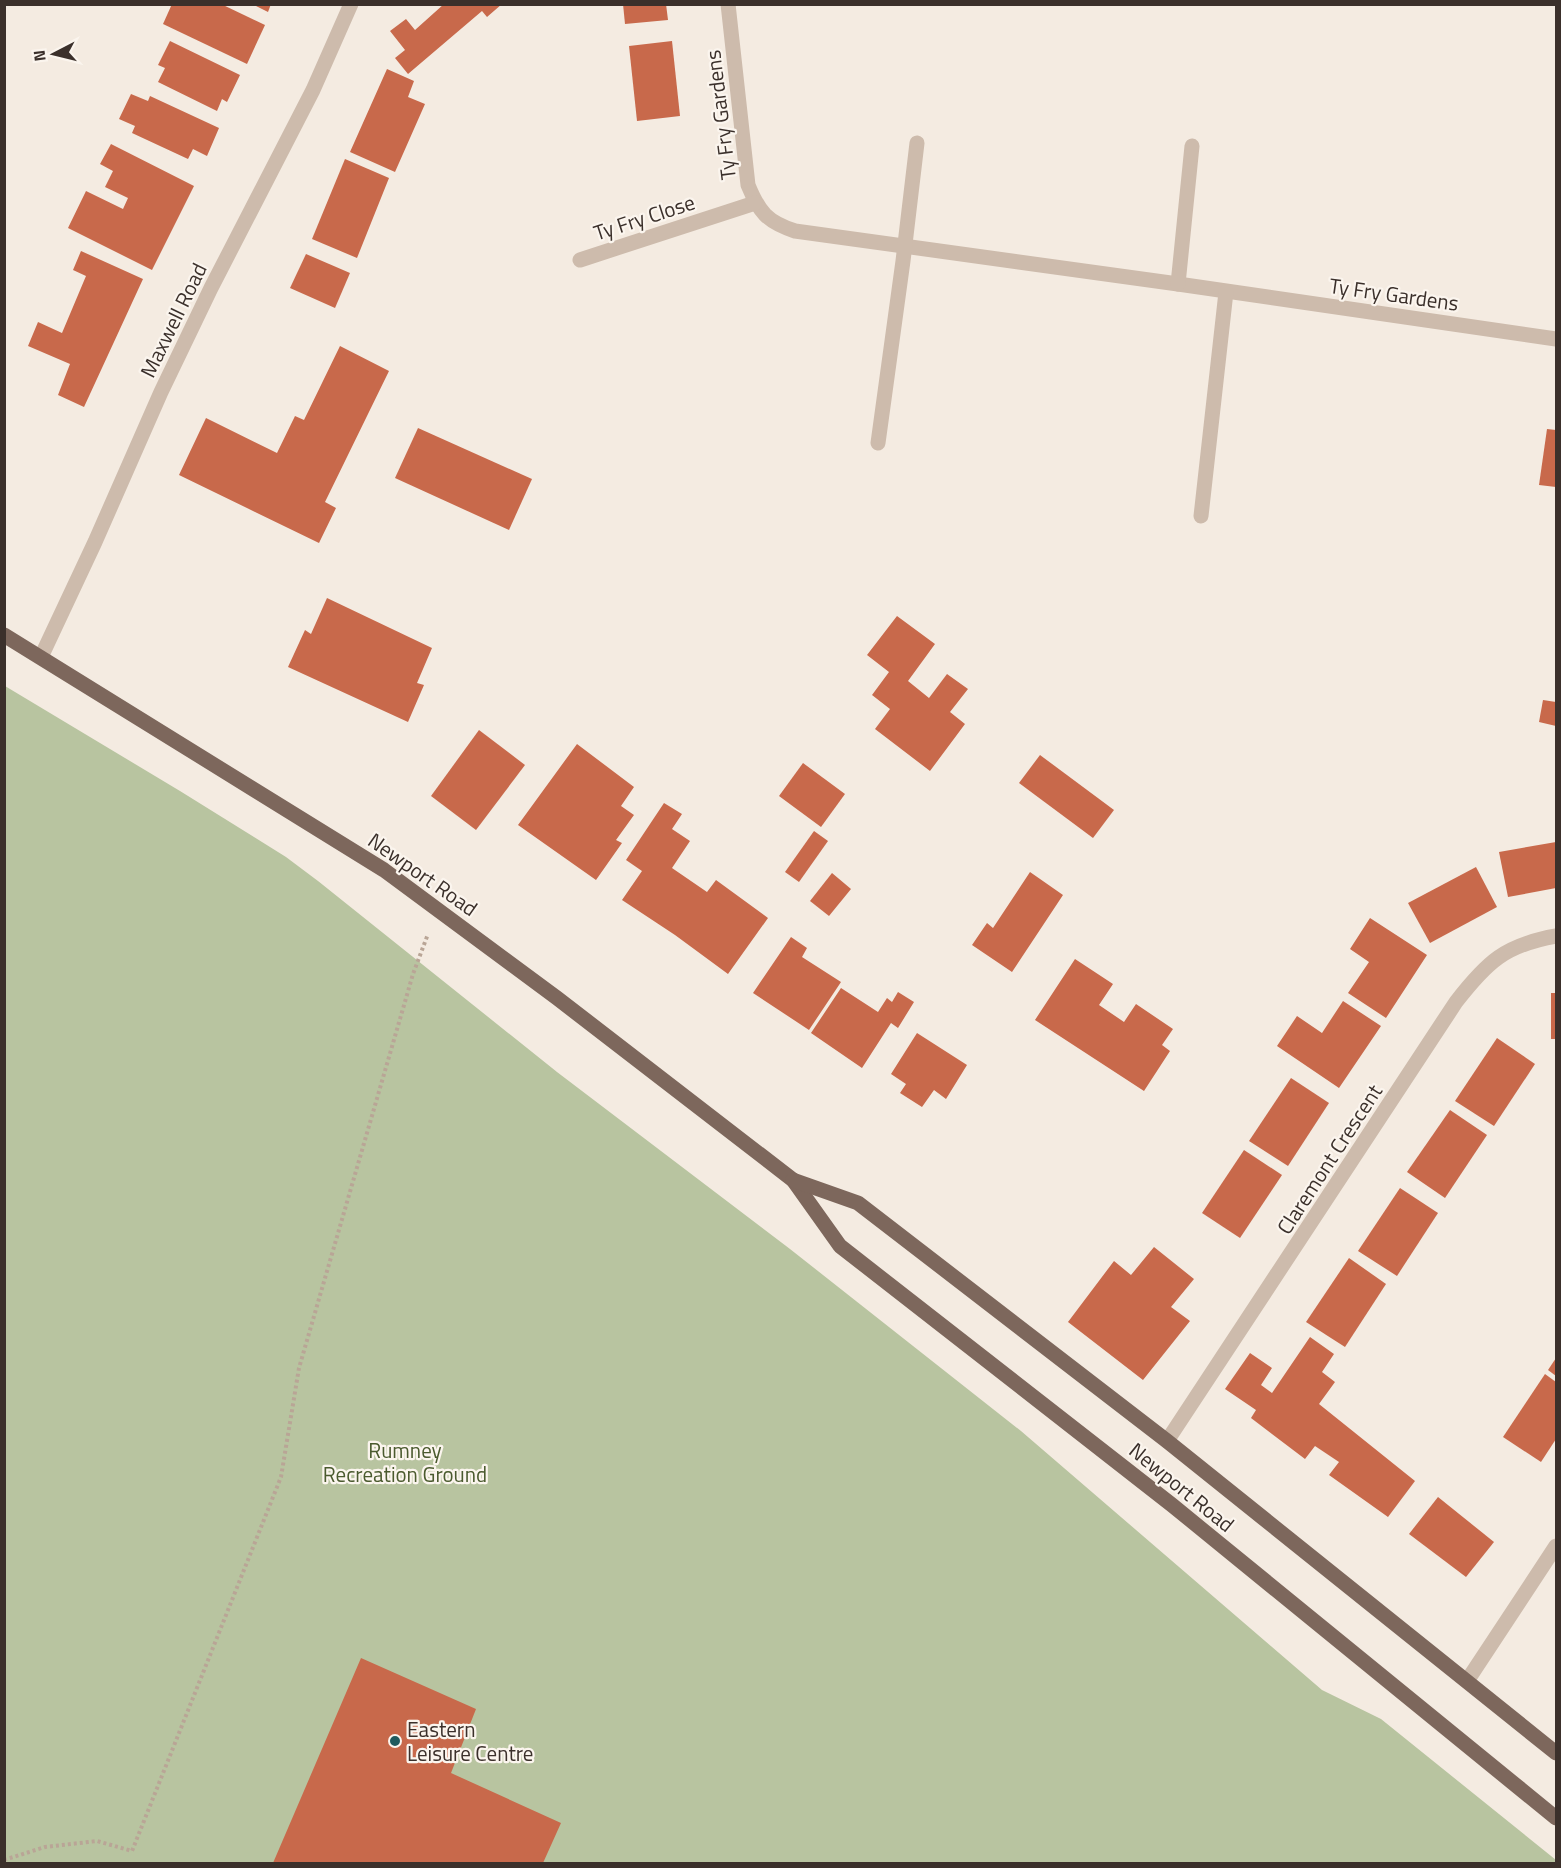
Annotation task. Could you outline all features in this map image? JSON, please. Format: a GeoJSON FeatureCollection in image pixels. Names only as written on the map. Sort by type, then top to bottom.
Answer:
{"type":"FeatureCollection","features":[{"type":"Feature","properties":{"kind":"main road","name":"Newport Road"},"geometry":{"type":"LineString","coordinates":[[4,635],[384,870],[438,908],[794,1180],[858,1203],[1167,1441],[1557,1753]]}},
{"type":"Feature","properties":{"kind":"main road","name":"Newport Road"},"geometry":{"type":"LineString","coordinates":[[794,1180],[840,1246],[1172,1505],[1557,1818]]}},
{"type":"Feature","properties":{"kind":"street","name":"Maxwell Road"},"geometry":{"type":"LineString","coordinates":[[41,657],[161,392],[211,288],[313,90],[351,4]]}},
{"type":"Feature","properties":{"kind":"street","name":"Ty Fry Gardens"},"geometry":{"type":"LineString","coordinates":[[728,4],[748,185],[766,218],[780,226],[795,231],[1557,339]]}},
{"type":"Feature","properties":{"kind":"street"},"geometry":{"type":"LineString","coordinates":[[878,443],[917,143]]}},
{"type":"Feature","properties":{"kind":"street"},"geometry":{"type":"LineString","coordinates":[[1178,284],[1192,146]]}},
{"type":"Feature","properties":{"kind":"street","name":"Ty Fry Close"},"geometry":{"type":"LineString","coordinates":[[580,260],[756,203]]}},
{"type":"Feature","properties":{"kind":"street"},"geometry":{"type":"LineString","coordinates":[[1201,516],[1226,292]]}},
{"type":"Feature","properties":{"kind":"street","name":"Claremont Crescent"},"geometry":{"type":"LineString","coordinates":[[1167,1441],[1456,1002],[1479,973],[1504,953],[1530,941],[1557,936]]}},
{"type":"Feature","properties":{"kind":"street"},"geometry":{"type":"LineString","coordinates":[[1467,1681],[1557,1546]]}},
{"type":"Feature","properties":{"kind":"path"},"geometry":{"type":"LineString","coordinates":[[4,1860],[45,1846],[97,1840],[132,1851],[281,1477],[299,1368],[413,974],[438,908]]}},
{"type":"Feature","properties":{"kind":"green space","name":"Rumney Recreation Ground"},"geometry":{"type":"Polygon","coordinates":[[[5,686],[286,857],[318,881],[557,1072],[790,1249],[1021,1431],[1322,1690],[1381,1719],[1556,1860],[1556,1864],[5,1863],[5,686]]]}},
{"type":"Feature","properties":{"kind":"building"},"geometry":{"type":"Polygon","coordinates":[[[172,4],[221,4],[265,25],[247,64],[163,24],[172,4]]]}},
{"type":"Feature","properties":{"kind":"building"},"geometry":{"type":"Polygon","coordinates":[[[252,4],[271,4],[268,12],[252,4]]]}},
{"type":"Feature","properties":{"kind":"building"},"geometry":{"type":"Polygon","coordinates":[[[444,4],[502,4],[487,17],[482,11],[408,74],[395,58],[405,50],[390,31],[406,19],[415,30],[444,4]]]}},
{"type":"Feature","properties":{"kind":"building"},"geometry":{"type":"Polygon","coordinates":[[[623,4],[666,4],[668,20],[625,24],[623,4]]]}},
{"type":"Feature","properties":{"kind":"building"},"geometry":{"type":"Polygon","coordinates":[[[170,41],[240,75],[227,102],[222,99],[217,111],[158,82],[165,68],[158,65],[170,41]]]}},
{"type":"Feature","properties":{"kind":"building"},"geometry":{"type":"Polygon","coordinates":[[[672,41],[680,116],[637,121],[629,46],[672,41]]]}},
{"type":"Feature","properties":{"kind":"building"},"geometry":{"type":"Polygon","coordinates":[[[387,69],[414,81],[408,97],[425,104],[395,172],[350,152],[387,69]]]}},
{"type":"Feature","properties":{"kind":"building"},"geometry":{"type":"Polygon","coordinates":[[[131,94],[148,101],[150,96],[219,128],[207,156],[193,149],[188,159],[132,133],[135,126],[119,119],[131,94]]]}},
{"type":"Feature","properties":{"kind":"building"},"geometry":{"type":"Polygon","coordinates":[[[111,144],[194,186],[152,270],[68,228],[86,191],[123,209],[128,198],[105,187],[113,171],[100,164],[111,144]]]}},
{"type":"Feature","properties":{"kind":"building"},"geometry":{"type":"Polygon","coordinates":[[[345,159],[389,178],[357,258],[312,239],[345,159]]]}},
{"type":"Feature","properties":{"kind":"building"},"geometry":{"type":"Polygon","coordinates":[[[81,251],[143,279],[84,407],[58,395],[70,364],[28,346],[38,322],[62,333],[86,276],[73,270],[81,251]]]}},
{"type":"Feature","properties":{"kind":"building"},"geometry":{"type":"Polygon","coordinates":[[[306,254],[350,273],[335,308],[290,288],[306,254]]]}},
{"type":"Feature","properties":{"kind":"building"},"geometry":{"type":"Polygon","coordinates":[[[340,346],[389,371],[325,502],[336,508],[319,543],[179,475],[206,418],[277,453],[295,416],[304,420],[340,346]]]}},
{"type":"Feature","properties":{"kind":"building"},"geometry":{"type":"Polygon","coordinates":[[[418,428],[532,479],[509,530],[395,478],[418,428]]]}},
{"type":"Feature","properties":{"kind":"building"},"geometry":{"type":"Polygon","coordinates":[[[1547,429],[1556,430],[1556,487],[1539,485],[1547,429]]]}},
{"type":"Feature","properties":{"kind":"building"},"geometry":{"type":"Polygon","coordinates":[[[327,598],[432,648],[417,683],[424,685],[408,722],[288,667],[305,630],[311,634],[327,598]]]}},
{"type":"Feature","properties":{"kind":"building"},"geometry":{"type":"Polygon","coordinates":[[[897,616],[935,644],[908,681],[929,698],[947,674],[968,689],[950,712],[965,724],[930,771],[875,729],[890,709],[872,695],[889,672],[867,655],[897,616]]]}},
{"type":"Feature","properties":{"kind":"building"},"geometry":{"type":"Polygon","coordinates":[[[1543,700],[1556,702],[1556,726],[1539,722],[1543,700]]]}},
{"type":"Feature","properties":{"kind":"building"},"geometry":{"type":"Polygon","coordinates":[[[479,730],[525,765],[476,830],[431,796],[479,730]]]}},
{"type":"Feature","properties":{"kind":"building"},"geometry":{"type":"Polygon","coordinates":[[[577,744],[634,787],[621,806],[634,815],[616,840],[622,843],[596,880],[518,825],[577,744]]]}},
{"type":"Feature","properties":{"kind":"building"},"geometry":{"type":"Polygon","coordinates":[[[1040,755],[1114,810],[1093,838],[1019,783],[1040,755]]]}},
{"type":"Feature","properties":{"kind":"building"},"geometry":{"type":"Polygon","coordinates":[[[803,763],[845,794],[821,827],[779,796],[803,763]]]}},
{"type":"Feature","properties":{"kind":"building"},"geometry":{"type":"Polygon","coordinates":[[[664,803],[682,814],[672,829],[690,841],[672,868],[707,892],[716,880],[768,918],[728,974],[622,900],[642,871],[626,860],[664,803]]]}},
{"type":"Feature","properties":{"kind":"building"},"geometry":{"type":"Polygon","coordinates":[[[814,831],[828,841],[799,882],[785,872],[814,831]]]}},
{"type":"Feature","properties":{"kind":"building"},"geometry":{"type":"Polygon","coordinates":[[[1556,842],[1556,888],[1508,897],[1499,852],[1556,842]]]}},
{"type":"Feature","properties":{"kind":"building"},"geometry":{"type":"Polygon","coordinates":[[[1476,867],[1497,907],[1430,943],[1408,903],[1476,867]]]}},
{"type":"Feature","properties":{"kind":"building"},"geometry":{"type":"Polygon","coordinates":[[[1030,872],[1063,895],[1012,972],[972,945],[987,923],[993,928],[1030,872]]]}},
{"type":"Feature","properties":{"kind":"building"},"geometry":{"type":"Polygon","coordinates":[[[832,873],[851,889],[829,916],[810,901],[832,873]]]}},
{"type":"Feature","properties":{"kind":"building"},"geometry":{"type":"Polygon","coordinates":[[[1370,918],[1427,955],[1386,1018],[1348,993],[1369,962],[1350,949],[1370,918]]]}},
{"type":"Feature","properties":{"kind":"building"},"geometry":{"type":"Polygon","coordinates":[[[791,937],[807,948],[802,957],[841,982],[809,1030],[753,993],[791,937]]]}},
{"type":"Feature","properties":{"kind":"building"},"geometry":{"type":"Polygon","coordinates":[[[1075,959],[1113,984],[1099,1005],[1124,1022],[1136,1004],[1173,1029],[1162,1045],[1170,1051],[1144,1091],[1035,1020],[1075,959]]]}},
{"type":"Feature","properties":{"kind":"building"},"geometry":{"type":"Polygon","coordinates":[[[841,988],[878,1012],[887,998],[892,1002],[898,992],[914,1002],[898,1028],[891,1023],[862,1068],[811,1033],[841,988]]]}},
{"type":"Feature","properties":{"kind":"building"},"geometry":{"type":"Polygon","coordinates":[[[1551,993],[1556,993],[1556,1039],[1551,1039],[1551,993]]]}},
{"type":"Feature","properties":{"kind":"building"},"geometry":{"type":"Polygon","coordinates":[[[1343,1001],[1381,1026],[1339,1088],[1277,1046],[1297,1016],[1322,1033],[1343,1001]]]}},
{"type":"Feature","properties":{"kind":"building"},"geometry":{"type":"Polygon","coordinates":[[[917,1033],[967,1065],[946,1099],[934,1090],[922,1107],[900,1093],[906,1084],[891,1074],[917,1033]]]}},
{"type":"Feature","properties":{"kind":"building"},"geometry":{"type":"Polygon","coordinates":[[[1497,1038],[1535,1064],[1494,1126],[1455,1101],[1497,1038]]]}},
{"type":"Feature","properties":{"kind":"building"},"geometry":{"type":"Polygon","coordinates":[[[1291,1078],[1329,1103],[1288,1166],[1249,1141],[1291,1078]]]}},
{"type":"Feature","properties":{"kind":"building"},"geometry":{"type":"Polygon","coordinates":[[[1450,1110],[1487,1135],[1445,1198],[1407,1172],[1450,1110]]]}},
{"type":"Feature","properties":{"kind":"building"},"geometry":{"type":"Polygon","coordinates":[[[1244,1150],[1282,1175],[1240,1238],[1202,1213],[1244,1150]]]}},
{"type":"Feature","properties":{"kind":"building"},"geometry":{"type":"Polygon","coordinates":[[[1400,1188],[1438,1213],[1397,1276],[1358,1251],[1400,1188]]]}},
{"type":"Feature","properties":{"kind":"building"},"geometry":{"type":"Polygon","coordinates":[[[1154,1247],[1194,1279],[1171,1307],[1190,1321],[1143,1380],[1068,1322],[1114,1261],[1131,1275],[1154,1247]]]}},
{"type":"Feature","properties":{"kind":"building"},"geometry":{"type":"Polygon","coordinates":[[[1349,1258],[1386,1284],[1345,1347],[1306,1322],[1349,1258]]]}},
{"type":"Feature","properties":{"kind":"building"},"geometry":{"type":"Polygon","coordinates":[[[1310,1337],[1334,1354],[1322,1372],[1335,1382],[1319,1404],[1415,1481],[1388,1517],[1329,1475],[1339,1462],[1315,1446],[1305,1459],[1251,1418],[1256,1410],[1225,1389],[1250,1353],[1272,1368],[1261,1385],[1272,1393],[1310,1337]]]}},
{"type":"Feature","properties":{"kind":"building"},"geometry":{"type":"Polygon","coordinates":[[[1556,1358],[1556,1376],[1548,1370],[1556,1358]]]}},
{"type":"Feature","properties":{"kind":"building"},"geometry":{"type":"Polygon","coordinates":[[[1545,1374],[1556,1382],[1556,1439],[1541,1462],[1503,1437],[1545,1374]]]}},
{"type":"Feature","properties":{"kind":"building"},"geometry":{"type":"Polygon","coordinates":[[[1438,1497],[1494,1542],[1466,1577],[1409,1534],[1438,1497]]]}},
{"type":"Feature","properties":{"kind":"building","name":"Eastern Leisure Centre"},"geometry":{"type":"Polygon","coordinates":[[[361,1658],[476,1709],[451,1773],[561,1823],[543,1863],[273,1863],[361,1658]]]}},
{"type":"Feature","properties":{"kind":"place","name":"Eastern Leisure Centre"},"geometry":{"type":"Point","coordinates":[395,1741]}}]}
